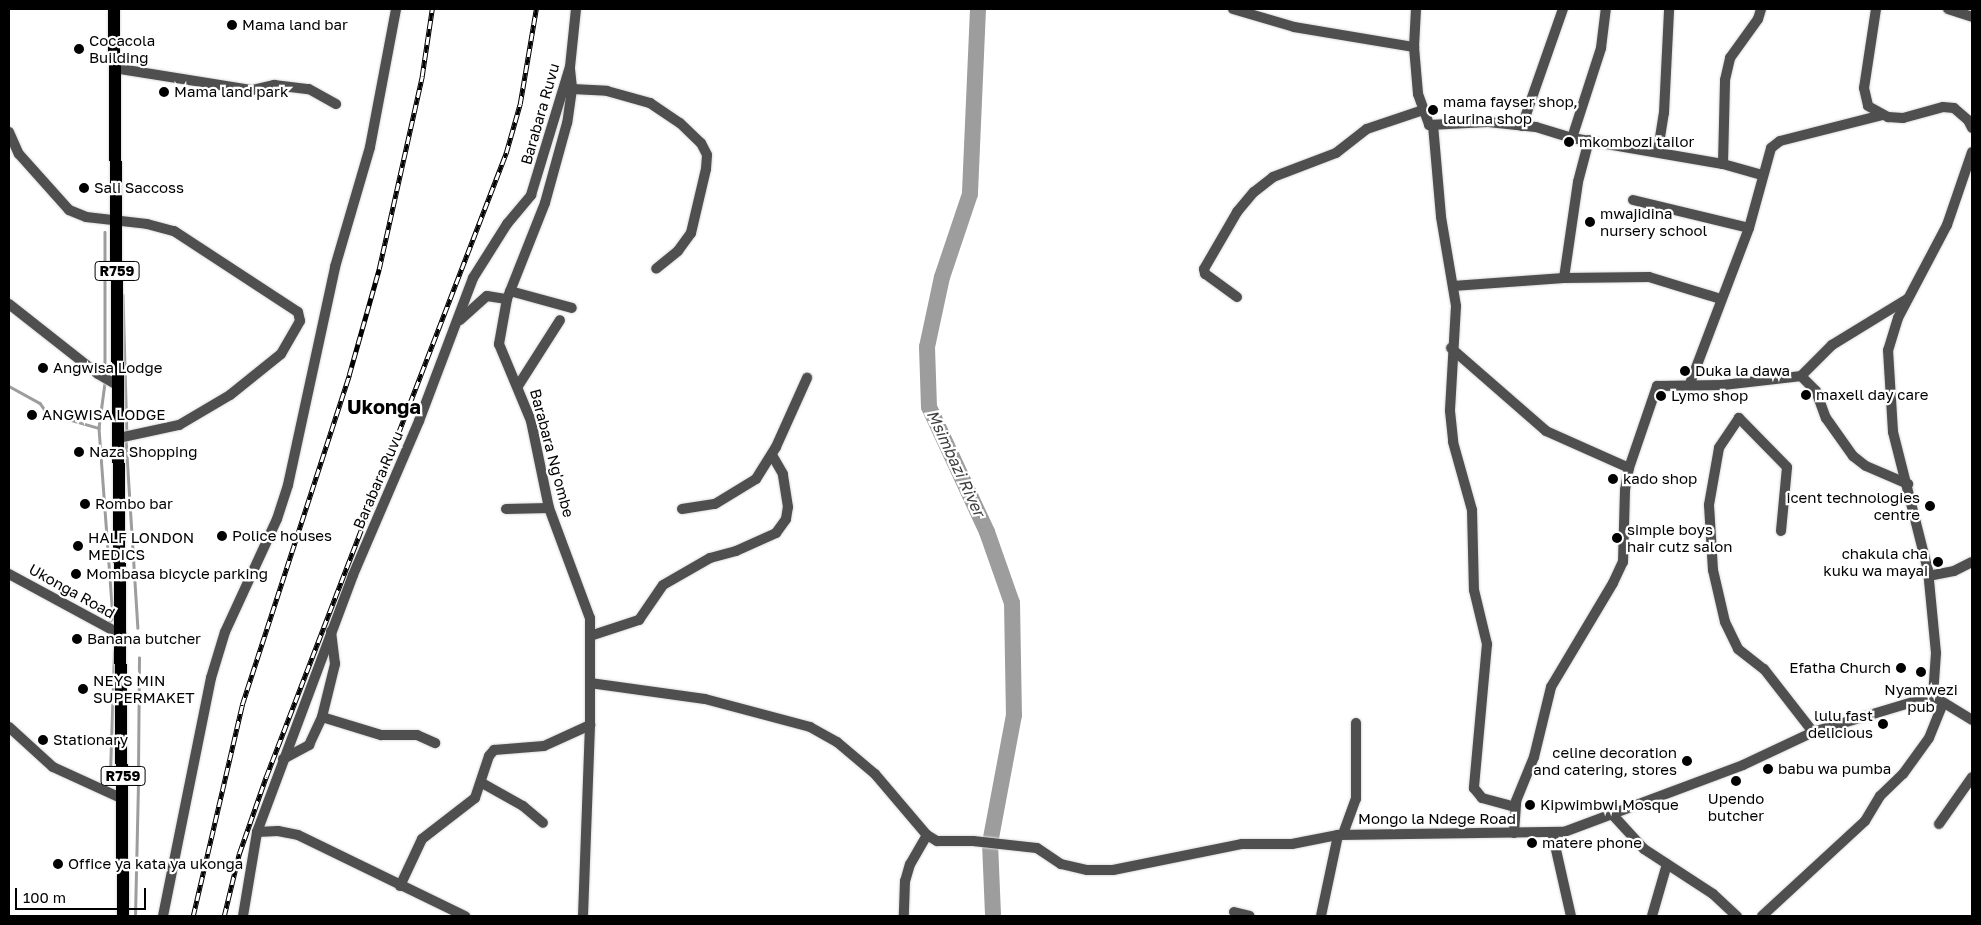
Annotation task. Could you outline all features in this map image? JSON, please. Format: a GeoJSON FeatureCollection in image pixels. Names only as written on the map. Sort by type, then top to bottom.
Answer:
{"type":"FeatureCollection","features":[{"type":"Feature","properties":{"kind":"main road","name":"R759"},"geometry":{"type":"LineString","coordinates":[[114,9],[117,385],[122,635],[123,916]]}},
{"type":"Feature","properties":{"kind":"street"},"geometry":{"type":"LineString","coordinates":[[163,916],[211,678],[228,623],[276,520],[288,485],[335,267],[372,138],[396,9]]}},
{"type":"Feature","properties":{"kind":"street","name":"Barabara Ruvu"},"geometry":{"type":"LineString","coordinates":[[242,916],[257,832],[331,631],[419,421],[473,278],[488,253],[531,195],[570,67],[576,9]]}},
{"type":"Feature","properties":{"kind":"street"},"geometry":{"type":"LineString","coordinates":[[1233,9],[1294,27],[1414,47]]}},
{"type":"Feature","properties":{"kind":"street"},"geometry":{"type":"LineString","coordinates":[[1416,9],[1414,47],[1423,110],[1427,122],[1433,125],[1488,122],[1522,126],[1572,138],[1658,150],[1723,164],[1762,175]]}},
{"type":"Feature","properties":{"kind":"street"},"geometry":{"type":"LineString","coordinates":[[1522,126],[1563,9]]}},
{"type":"Feature","properties":{"kind":"street"},"geometry":{"type":"LineString","coordinates":[[1572,138],[1601,48],[1606,9]]}},
{"type":"Feature","properties":{"kind":"street"},"geometry":{"type":"LineString","coordinates":[[1658,150],[1664,113],[1670,9]]}},
{"type":"Feature","properties":{"kind":"street"},"geometry":{"type":"LineString","coordinates":[[1723,164],[1725,80],[1728,65],[1735,49],[1752,28],[1761,9]]}},
{"type":"Feature","properties":{"kind":"street"},"geometry":{"type":"LineString","coordinates":[[1876,9],[1864,88],[1868,106],[1882,115]]}},
{"type":"Feature","properties":{"kind":"street"},"geometry":{"type":"LineString","coordinates":[[1948,9],[1972,18]]}},
{"type":"Feature","properties":{"kind":"street","name":"Barabara Ng'ombe"},"geometry":{"type":"LineString","coordinates":[[570,67],[572,89],[570,108],[545,202],[508,295],[499,344],[531,421],[550,508],[590,618],[590,725],[583,916]]}},
{"type":"Feature","properties":{"kind":"street"},"geometry":{"type":"LineString","coordinates":[[114,68],[252,90],[274,85],[309,89],[336,104]]}},
{"type":"Feature","properties":{"kind":"street"},"geometry":{"type":"LineString","coordinates":[[572,89],[607,91],[650,103],[680,123],[702,142],[707,155],[706,169],[691,233],[685,244],[656,269]]}},
{"type":"Feature","properties":{"kind":"street"},"geometry":{"type":"LineString","coordinates":[[1690,386],[1749,228],[1762,175],[1776,143],[1882,115],[1903,118],[1948,107],[1962,114],[1972,128]]}},
{"type":"Feature","properties":{"kind":"street"},"geometry":{"type":"LineString","coordinates":[[1237,297],[1205,274],[1204,269],[1237,212],[1254,192],[1273,177],[1336,153],[1367,128],[1423,110]]}},
{"type":"Feature","properties":{"kind":"street"},"geometry":{"type":"LineString","coordinates":[[1433,125],[1441,217],[1456,306],[1452,348],[1450,411],[1454,442],[1472,510],[1474,590],[1487,644],[1474,788],[1482,798],[1515,807]]}},
{"type":"Feature","properties":{"kind":"street"},"geometry":{"type":"LineString","coordinates":[[9,132],[19,154],[69,210],[86,217],[174,231],[298,312],[300,321],[281,354],[219,402],[179,425],[119,438]]}},
{"type":"Feature","properties":{"kind":"street"},"geometry":{"type":"LineString","coordinates":[[1564,278],[1578,182],[1589,140]]}},
{"type":"Feature","properties":{"kind":"street"},"geometry":{"type":"LineString","coordinates":[[1972,152],[1947,226],[1907,299],[1890,341],[1888,383],[1894,432],[1908,484],[1928,576],[1936,653],[1933,696],[1943,704],[1972,720]]}},
{"type":"Feature","properties":{"kind":"street"},"geometry":{"type":"LineString","coordinates":[[1633,200],[1749,228]]}},
{"type":"Feature","properties":{"kind":"street"},"geometry":{"type":"LineString","coordinates":[[1453,286],[1564,278],[1649,277],[1721,299]]}},
{"type":"Feature","properties":{"kind":"street"},"geometry":{"type":"LineString","coordinates":[[454,325],[487,296],[508,295],[572,308]]}},
{"type":"Feature","properties":{"kind":"street"},"geometry":{"type":"LineString","coordinates":[[1514,833],[1515,807],[1534,756],[1550,687],[1620,570],[1624,555],[1625,498],[1630,468],[1656,386],[1690,386],[1801,376],[1832,344],[1907,299]]}},
{"type":"Feature","properties":{"kind":"street"},"geometry":{"type":"LineString","coordinates":[[9,304],[98,374],[117,385]]}},
{"type":"Feature","properties":{"kind":"street"},"geometry":{"type":"LineString","coordinates":[[518,386],[560,320]]}},
{"type":"Feature","properties":{"kind":"street"},"geometry":{"type":"LineString","coordinates":[[1452,348],[1546,431],[1630,468]]}},
{"type":"Feature","properties":{"kind":"street"},"geometry":{"type":"LineString","coordinates":[[1801,376],[1816,391],[1826,418],[1854,456],[1866,466],[1908,484]]}},
{"type":"Feature","properties":{"kind":"street"},"geometry":{"type":"LineString","coordinates":[[682,508],[715,504],[735,494],[756,479],[772,455],[807,378]]}},
{"type":"Feature","properties":{"kind":"street"},"geometry":{"type":"LineString","coordinates":[[1781,531],[1787,467],[1738,418],[1719,448],[1709,505],[1713,570],[1725,622],[1738,649],[1764,669],[1812,732]]}},
{"type":"Feature","properties":{"kind":"street"},"geometry":{"type":"LineString","coordinates":[[590,636],[639,620],[663,585],[710,558],[736,552],[776,533],[786,519],[787,496],[783,474],[772,455]]}},
{"type":"Feature","properties":{"kind":"street"},"geometry":{"type":"LineString","coordinates":[[506,509],[550,508]]}},
{"type":"Feature","properties":{"kind":"street"},"geometry":{"type":"LineString","coordinates":[[1928,576],[1954,571],[1972,562]]}},
{"type":"Feature","properties":{"kind":"street","name":"Ukonga Road"},"geometry":{"type":"LineString","coordinates":[[9,574],[122,635]]}},
{"type":"Feature","properties":{"kind":"street"},"geometry":{"type":"LineString","coordinates":[[283,759],[309,746],[322,717],[335,664],[331,631]]}},
{"type":"Feature","properties":{"kind":"street"},"geometry":{"type":"LineString","coordinates":[[590,683],[705,699],[810,728],[837,742],[875,774],[926,835],[910,864],[906,881],[904,916]]}},
{"type":"Feature","properties":{"kind":"street","name":"Mongo la Ndege Road"},"geometry":{"type":"LineString","coordinates":[[926,835],[938,841],[973,841],[1037,848],[1061,864],[1087,870],[1113,870],[1242,844],[1292,844],[1341,834],[1514,833],[1572,830],[1611,813],[1743,765],[1812,732],[1933,696]]}},
{"type":"Feature","properties":{"kind":"street"},"geometry":{"type":"LineString","coordinates":[[1762,916],[1865,821],[1880,796],[1903,774],[1929,738],[1943,704]]}},
{"type":"Feature","properties":{"kind":"street"},"geometry":{"type":"LineString","coordinates":[[322,717],[380,735],[417,735],[435,743]]}},
{"type":"Feature","properties":{"kind":"street"},"geometry":{"type":"LineString","coordinates":[[1321,916],[1341,834],[1351,820],[1356,798],[1356,723]]}},
{"type":"Feature","properties":{"kind":"street"},"geometry":{"type":"LineString","coordinates":[[400,886],[422,839],[469,806],[482,783],[489,756],[494,750],[544,746],[590,725]]}},
{"type":"Feature","properties":{"kind":"street"},"geometry":{"type":"LineString","coordinates":[[9,727],[53,767],[123,799]]}},
{"type":"Feature","properties":{"kind":"street"},"geometry":{"type":"LineString","coordinates":[[1939,824],[1972,777]]}},
{"type":"Feature","properties":{"kind":"street"},"geometry":{"type":"LineString","coordinates":[[482,783],[523,806],[543,822]]}},
{"type":"Feature","properties":{"kind":"street"},"geometry":{"type":"LineString","coordinates":[[1611,813],[1644,849],[1713,894],[1737,916]]}},
{"type":"Feature","properties":{"kind":"street"},"geometry":{"type":"LineString","coordinates":[[257,832],[290,832],[326,847],[400,886],[465,916]]}},
{"type":"Feature","properties":{"kind":"street"},"geometry":{"type":"LineString","coordinates":[[1552,832],[1571,916]]}},
{"type":"Feature","properties":{"kind":"street"},"geometry":{"type":"LineString","coordinates":[[1652,916],[1667,864]]}},
{"type":"Feature","properties":{"kind":"street"},"geometry":{"type":"LineString","coordinates":[[1234,912],[1250,916]]}},
{"type":"Feature","properties":{"kind":"waterway","name":"Msimbazi River"},"geometry":{"type":"LineString","coordinates":[[978,9],[970,194],[942,277],[927,347],[929,407],[987,532],[1012,603],[1014,715],[990,843],[993,916]]}},
{"type":"Feature","properties":{"kind":"waterway"},"geometry":{"type":"LineString","coordinates":[[105,232],[105,367]]}},
{"type":"Feature","properties":{"kind":"waterway"},"geometry":{"type":"LineString","coordinates":[[123,295],[127,434]]}},
{"type":"Feature","properties":{"kind":"waterway"},"geometry":{"type":"LineString","coordinates":[[105,383],[99,428],[113,618],[108,624]]}},
{"type":"Feature","properties":{"kind":"waterway"},"geometry":{"type":"LineString","coordinates":[[9,386],[40,403],[47,413],[99,428]]}},
{"type":"Feature","properties":{"kind":"waterway"},"geometry":{"type":"LineString","coordinates":[[126,439],[138,628]]}},
{"type":"Feature","properties":{"kind":"waterway"},"geometry":{"type":"LineString","coordinates":[[110,773],[114,652]]}},
{"type":"Feature","properties":{"kind":"waterway"},"geometry":{"type":"LineString","coordinates":[[138,772],[139,658]]}},
{"type":"Feature","properties":{"kind":"waterway"},"geometry":{"type":"LineString","coordinates":[[135,916],[138,785]]}},
{"type":"Feature","properties":{"kind":"railway"},"geometry":{"type":"LineString","coordinates":[[193,916],[242,705],[349,375],[379,269],[422,76],[432,9]]}},
{"type":"Feature","properties":{"kind":"railway"},"geometry":{"type":"LineString","coordinates":[[224,916],[239,854],[266,777],[506,153],[520,104],[536,9]]}},
{"type":"Feature","properties":{"kind":"place","name":"Mama land bar"},"geometry":{"type":"Point","coordinates":[232,25]}},
{"type":"Feature","properties":{"kind":"place","name":"Cocacola Building"},"geometry":{"type":"Point","coordinates":[79,49]}},
{"type":"Feature","properties":{"kind":"place","name":"Mama land park"},"geometry":{"type":"Point","coordinates":[164,92]}},
{"type":"Feature","properties":{"kind":"place","name":"mama fayser shop, laurina shop"},"geometry":{"type":"Point","coordinates":[1433,110]}},
{"type":"Feature","properties":{"kind":"place","name":"mkombozi tailor"},"geometry":{"type":"Point","coordinates":[1569,142]}},
{"type":"Feature","properties":{"kind":"place","name":"Sali Saccoss"},"geometry":{"type":"Point","coordinates":[84,188]}},
{"type":"Feature","properties":{"kind":"place","name":"mwajidina nursery school"},"geometry":{"type":"Point","coordinates":[1590,222]}},
{"type":"Feature","properties":{"kind":"place","name":"Angwisa Lodge"},"geometry":{"type":"Point","coordinates":[43,368]}},
{"type":"Feature","properties":{"kind":"place","name":"Duka la dawa"},"geometry":{"type":"Point","coordinates":[1685,371]}},
{"type":"Feature","properties":{"kind":"place","name":"maxell day care"},"geometry":{"type":"Point","coordinates":[1806,395]}},
{"type":"Feature","properties":{"kind":"place","name":"Lymo shop"},"geometry":{"type":"Point","coordinates":[1661,396]}},
{"type":"Feature","properties":{"kind":"place","name":"ANGWISA LODGE"},"geometry":{"type":"Point","coordinates":[32,415]}},
{"type":"Feature","properties":{"kind":"place","name":"Naza Shopping"},"geometry":{"type":"Point","coordinates":[79,452]}},
{"type":"Feature","properties":{"kind":"place","name":"kado shop"},"geometry":{"type":"Point","coordinates":[1613,479]}},
{"type":"Feature","properties":{"kind":"place","name":"Rombo bar"},"geometry":{"type":"Point","coordinates":[85,504]}},
{"type":"Feature","properties":{"kind":"place","name":"icent technologies centre"},"geometry":{"type":"Point","coordinates":[1930,506]}},
{"type":"Feature","properties":{"kind":"place","name":"Police houses"},"geometry":{"type":"Point","coordinates":[222,536]}},
{"type":"Feature","properties":{"kind":"place","name":"simple boys hair cutz salon"},"geometry":{"type":"Point","coordinates":[1617,538]}},
{"type":"Feature","properties":{"kind":"place","name":"HALF LONDON MEDICS"},"geometry":{"type":"Point","coordinates":[78,546]}},
{"type":"Feature","properties":{"kind":"place","name":"chakula cha kuku wa mayai"},"geometry":{"type":"Point","coordinates":[1938,562]}},
{"type":"Feature","properties":{"kind":"place","name":"Mombasa bicycle parking"},"geometry":{"type":"Point","coordinates":[76,574]}},
{"type":"Feature","properties":{"kind":"place","name":"Banana butcher"},"geometry":{"type":"Point","coordinates":[77,639]}},
{"type":"Feature","properties":{"kind":"place","name":"Efatha Church"},"geometry":{"type":"Point","coordinates":[1901,668]}},
{"type":"Feature","properties":{"kind":"place","name":"Nyamwezi pub"},"geometry":{"type":"Point","coordinates":[1921,672]}},
{"type":"Feature","properties":{"kind":"place","name":"NEYS MIN SUPERMAKET"},"geometry":{"type":"Point","coordinates":[83,689]}},
{"type":"Feature","properties":{"kind":"place","name":"lulu fast delicious"},"geometry":{"type":"Point","coordinates":[1883,724]}},
{"type":"Feature","properties":{"kind":"place","name":"Stationary"},"geometry":{"type":"Point","coordinates":[43,740]}},
{"type":"Feature","properties":{"kind":"place","name":"celine decoration and catering, stores"},"geometry":{"type":"Point","coordinates":[1687,761]}},
{"type":"Feature","properties":{"kind":"place","name":"babu wa pumba"},"geometry":{"type":"Point","coordinates":[1768,769]}},
{"type":"Feature","properties":{"kind":"place","name":"Upendo butcher"},"geometry":{"type":"Point","coordinates":[1736,781]}},
{"type":"Feature","properties":{"kind":"place","name":"Kipwimbwi Mosque"},"geometry":{"type":"Point","coordinates":[1530,805]}},
{"type":"Feature","properties":{"kind":"place","name":"matere phone"},"geometry":{"type":"Point","coordinates":[1532,843]}},
{"type":"Feature","properties":{"kind":"place","name":"Office ya kata ya ukonga"},"geometry":{"type":"Point","coordinates":[58,864]}},
{"type":"Feature","properties":{"kind":"district","name":"Ukonga"},"geometry":{"type":"Point","coordinates":[384,406]}}]}
